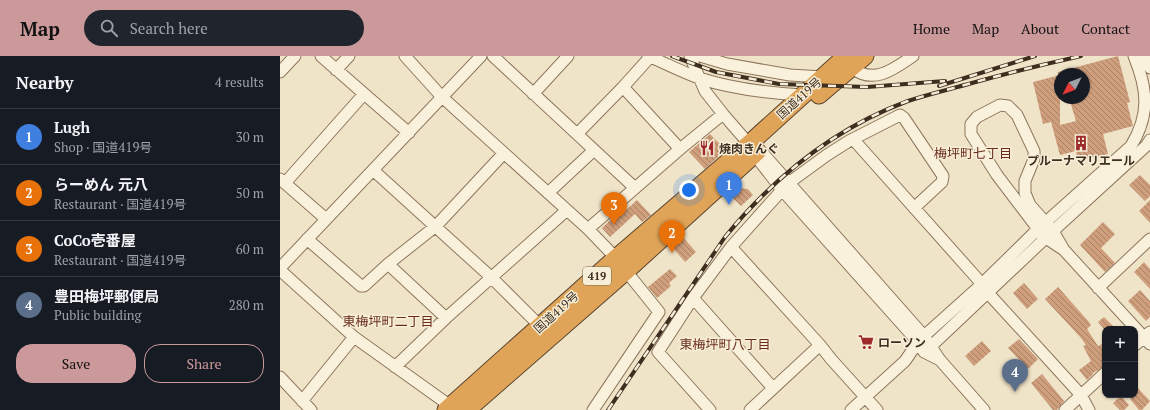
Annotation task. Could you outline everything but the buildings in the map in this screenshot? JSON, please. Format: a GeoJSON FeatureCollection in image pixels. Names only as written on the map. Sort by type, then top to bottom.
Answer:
{"type":"FeatureCollection","features":[{"type":"Feature","properties":{"kind":"highway","name":"国道419号"},"geometry":{"type":"LineString","coordinates":[[754,149],[802,95],[823,77],[849,62],[865,56]]}},
{"type":"Feature","properties":{"kind":"highway","name":"国道419号"},"geometry":{"type":"LineString","coordinates":[[455,409],[754,149],[816,98],[849,62]]}},
{"type":"Feature","properties":{"kind":"highway","name":"国道419号"},"geometry":{"type":"LineString","coordinates":[[455,409],[540,326],[621,265]]}},
{"type":"Feature","properties":{"kind":"street"},"geometry":{"type":"LineString","coordinates":[[280,72],[295,56]]}},
{"type":"Feature","properties":{"kind":"street"},"geometry":{"type":"LineString","coordinates":[[321,56],[409,133]]}},
{"type":"Feature","properties":{"kind":"street"},"geometry":{"type":"LineString","coordinates":[[336,70],[349,56]]}},
{"type":"Feature","properties":{"kind":"street"},"geometry":{"type":"LineString","coordinates":[[405,56],[442,97],[588,229],[621,265],[659,312],[593,410]]}},
{"type":"Feature","properties":{"kind":"street"},"geometry":{"type":"LineString","coordinates":[[455,409],[354,338],[280,269],[481,56]]}},
{"type":"Feature","properties":{"kind":"street"},"geometry":{"type":"LineString","coordinates":[[493,56],[577,134],[593,151],[635,188]]}},
{"type":"Feature","properties":{"kind":"street"},"geometry":{"type":"LineString","coordinates":[[533,94],[568,56]]}},
{"type":"Feature","properties":{"kind":"street"},"geometry":{"type":"LineString","coordinates":[[577,134],[623,87],[649,56],[699,78],[754,90],[779,94],[802,95]]}},
{"type":"Feature","properties":{"kind":"street"},"geometry":{"type":"LineString","coordinates":[[690,56],[705,91],[723,114],[924,344],[984,410]]}},
{"type":"Feature","properties":{"kind":"street"},"geometry":{"type":"LineString","coordinates":[[700,56],[727,64],[790,75],[823,77]]}},
{"type":"Feature","properties":{"kind":"street"},"geometry":{"type":"LineString","coordinates":[[727,64],[736,56]]}},
{"type":"Feature","properties":{"kind":"street"},"geometry":{"type":"LineString","coordinates":[[849,62],[858,72],[870,75],[888,72],[913,56]]}},
{"type":"Feature","properties":{"kind":"street"},"geometry":{"type":"LineString","coordinates":[[851,410],[985,289],[1139,137],[1145,124],[1149,108],[1148,93],[1134,56]]}},
{"type":"Feature","properties":{"kind":"street"},"geometry":{"type":"LineString","coordinates":[[1145,56],[1150,68]]}},
{"type":"Feature","properties":{"kind":"street"},"geometry":{"type":"LineString","coordinates":[[623,87],[680,149]]}},
{"type":"Feature","properties":{"kind":"street"},"geometry":{"type":"LineString","coordinates":[[326,219],[282,181],[364,94]]}},
{"type":"Feature","properties":{"kind":"street"},"geometry":{"type":"LineString","coordinates":[[1046,230],[1025,193],[1025,181],[1034,159],[1034,151],[1017,115],[1008,106],[1000,105],[977,117],[971,124],[971,134],[997,175],[1046,230],[1098,288],[1148,337],[1138,343]]}},
{"type":"Feature","properties":{"kind":"street"},"geometry":{"type":"LineString","coordinates":[[588,229],[680,149],[723,114]]}},
{"type":"Feature","properties":{"kind":"street"},"geometry":{"type":"LineString","coordinates":[[710,410],[658,352],[693,298],[731,247],[786,186],[827,155],[853,139],[900,114],[943,176],[942,182],[914,208]]}},
{"type":"Feature","properties":{"kind":"street"},"geometry":{"type":"LineString","coordinates":[[853,139],[1081,395],[1089,410]]}},
{"type":"Feature","properties":{"kind":"street"},"geometry":{"type":"LineString","coordinates":[[1046,230],[1149,146]]}},
{"type":"Feature","properties":{"kind":"street"},"geometry":{"type":"LineString","coordinates":[[548,193],[593,151]]}},
{"type":"Feature","properties":{"kind":"street"},"geometry":{"type":"LineString","coordinates":[[307,239],[361,286],[364,286],[388,264],[436,226],[504,153]]}},
{"type":"Feature","properties":{"kind":"street"},"geometry":{"type":"LineString","coordinates":[[373,170],[492,278],[540,326]]}},
{"type":"Feature","properties":{"kind":"street"},"geometry":{"type":"LineString","coordinates":[[395,367],[446,318],[567,210]]}},
{"type":"Feature","properties":{"kind":"street"},"geometry":{"type":"LineString","coordinates":[[1098,288],[1150,240]]}},
{"type":"Feature","properties":{"kind":"street"},"geometry":{"type":"LineString","coordinates":[[731,247],[877,410]]}},
{"type":"Feature","properties":{"kind":"street"},"geometry":{"type":"LineString","coordinates":[[388,264],[446,318]]}},
{"type":"Feature","properties":{"kind":"street"},"geometry":{"type":"LineString","coordinates":[[693,298],[773,388]]}},
{"type":"Feature","properties":{"kind":"street"},"geometry":{"type":"LineString","coordinates":[[302,401],[354,338]]}},
{"type":"Feature","properties":{"kind":"street"},"geometry":{"type":"LineString","coordinates":[[750,410],[820,345]]}},
{"type":"Feature","properties":{"kind":"street"},"geometry":{"type":"LineString","coordinates":[[1065,410],[1102,376]]}},
{"type":"Feature","properties":{"kind":"street"},"geometry":{"type":"LineString","coordinates":[[280,377],[311,410]]}},
{"type":"Feature","properties":{"kind":"railway"},"geometry":{"type":"LineString","coordinates":[[672,56],[716,72],[779,84],[867,87],[945,81]]}},
{"type":"Feature","properties":{"kind":"railway"},"geometry":{"type":"LineString","coordinates":[[939,86],[1035,56]]}},
{"type":"Feature","properties":{"kind":"railway"},"geometry":{"type":"LineString","coordinates":[[608,410],[725,237],[764,194],[808,157],[831,140],[856,125],[881,112],[908,101],[1040,65],[1081,56]]}},
{"type":"Feature","properties":{"kind":"place","name":"プルーナマリエール"},"geometry":{"type":"Point","coordinates":[1081,143]}},
{"type":"Feature","properties":{"kind":"place","name":"焼肉きんぐ"},"geometry":{"type":"Point","coordinates":[707,148]}},
{"type":"Feature","properties":{"kind":"place","name":"Lugh"},"geometry":{"type":"Point","coordinates":[729,205]}},
{"type":"Feature","properties":{"kind":"place","name":"CoCo壱番屋"},"geometry":{"type":"Point","coordinates":[614,225]}},
{"type":"Feature","properties":{"kind":"place","name":"らーめん 元八"},"geometry":{"type":"Point","coordinates":[672,253]}},
{"type":"Feature","properties":{"kind":"place","name":"ローソン"},"geometry":{"type":"Point","coordinates":[866,342]}},
{"type":"Feature","properties":{"kind":"place","name":"豊田梅坪郵便局"},"geometry":{"type":"Point","coordinates":[1015,392]}},
{"type":"Feature","properties":{"kind":"district","name":"梅坪町七丁目"},"geometry":{"type":"Point","coordinates":[973,153]}},
{"type":"Feature","properties":{"kind":"district","name":"東梅坪町二丁目"},"geometry":{"type":"Point","coordinates":[388,321]}},
{"type":"Feature","properties":{"kind":"district","name":"東梅坪町八丁目"},"geometry":{"type":"Point","coordinates":[725,344]}}]}
